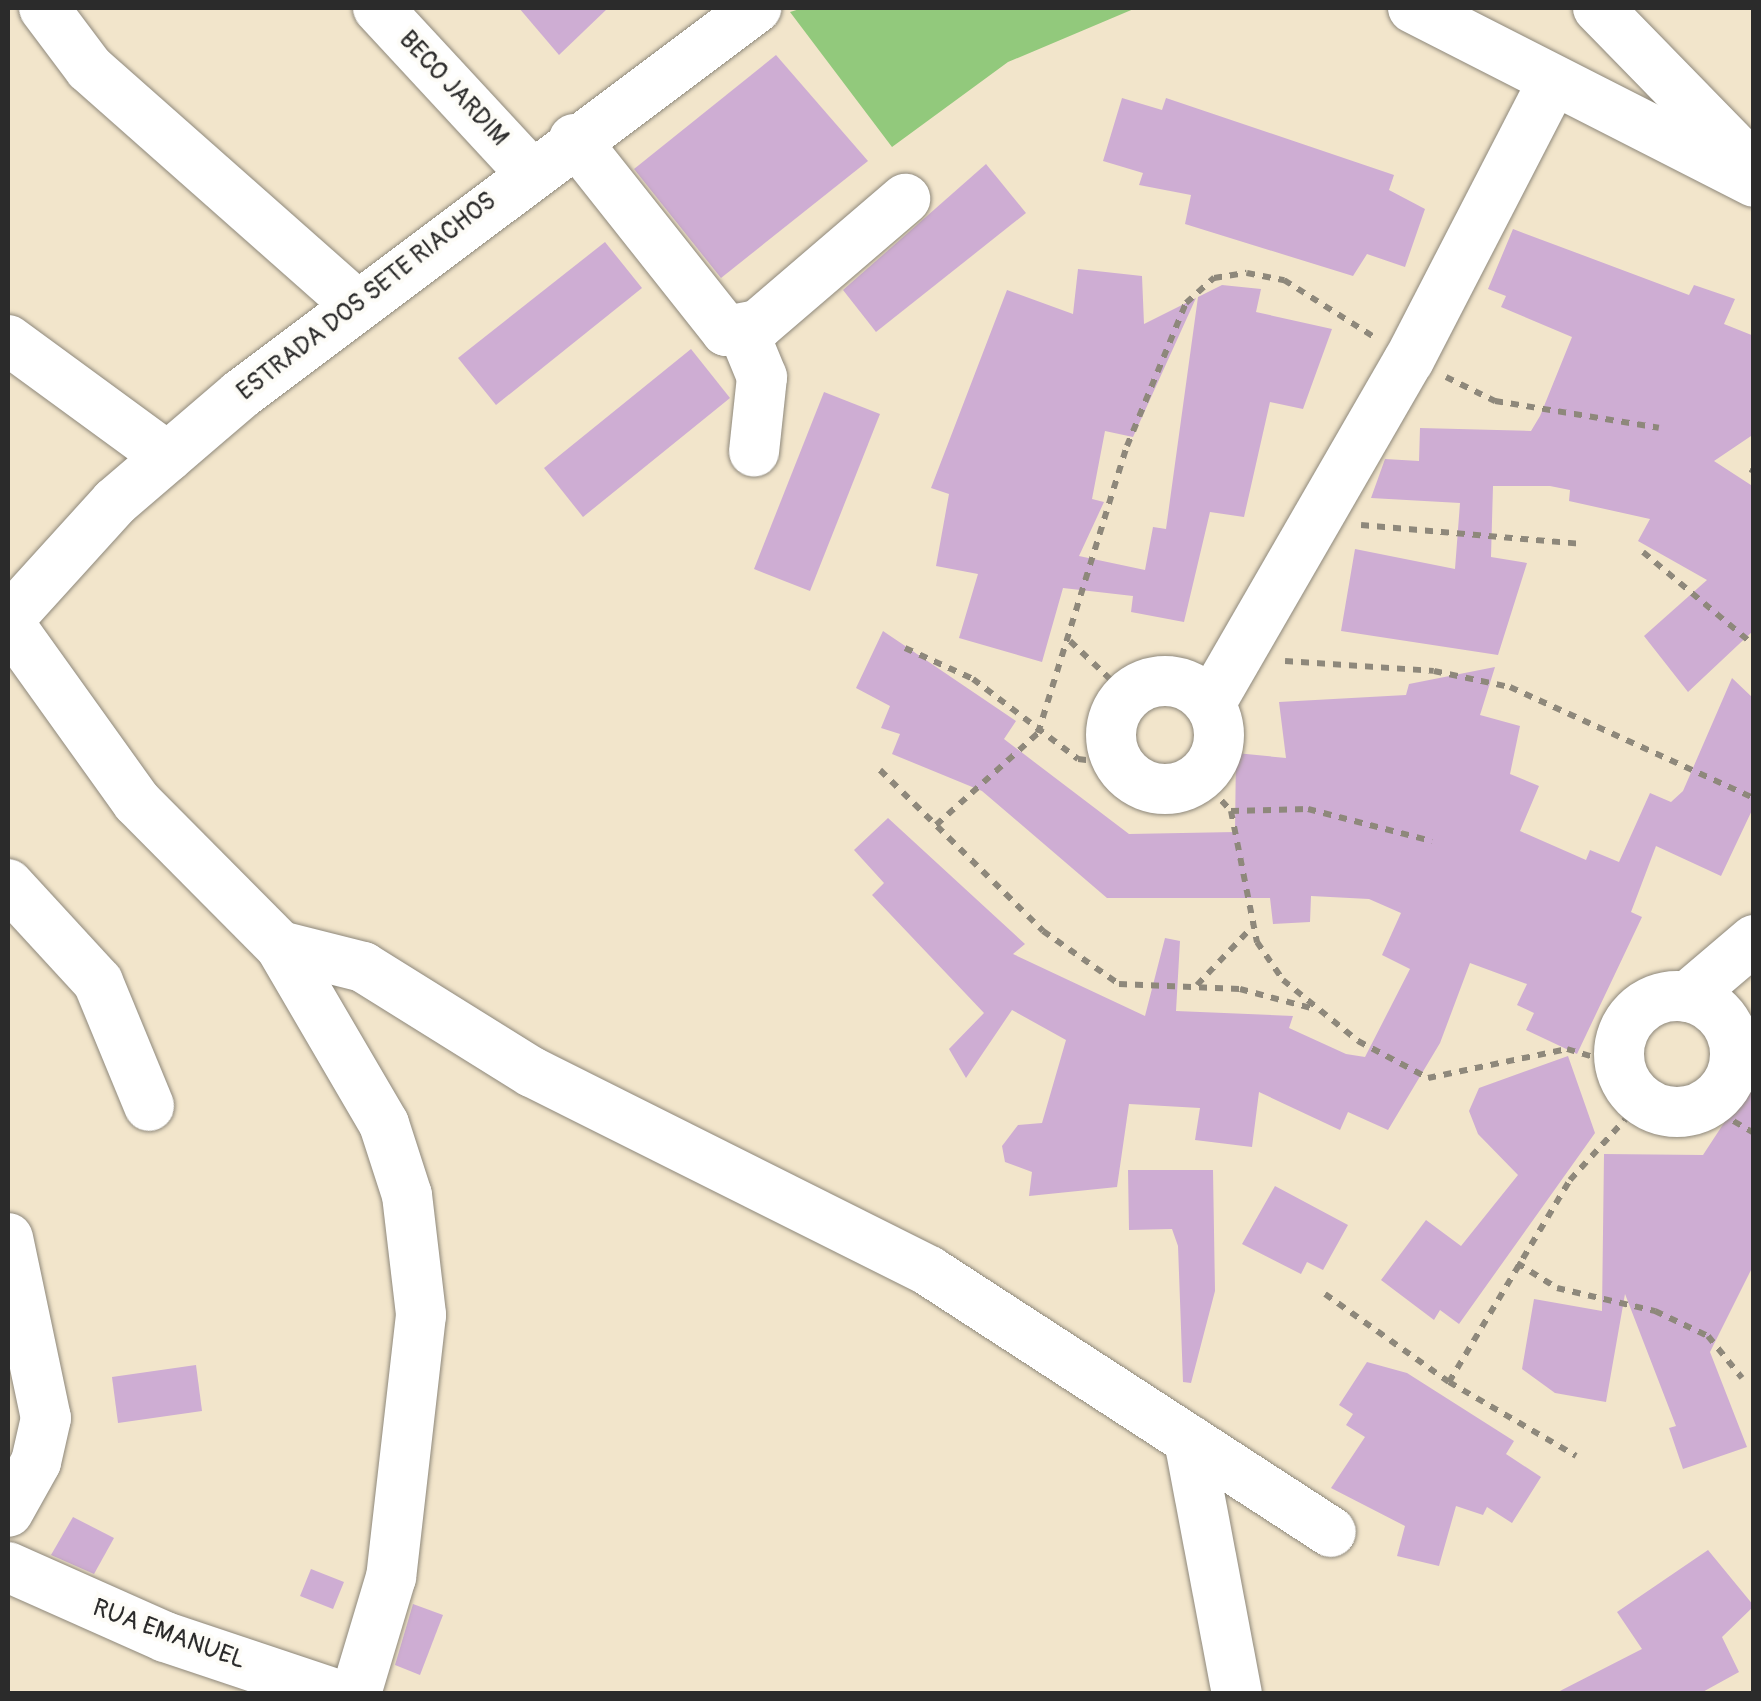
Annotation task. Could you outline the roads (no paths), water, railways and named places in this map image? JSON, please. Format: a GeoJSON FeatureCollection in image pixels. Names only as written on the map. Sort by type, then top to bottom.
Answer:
{"type":"FeatureCollection","features":[{"type":"Feature","properties":{"kind":"street"},"geometry":{"type":"LineString","coordinates":[[44,8],[89,68],[356,304]]}},
{"type":"Feature","properties":{"kind":"street","name":"BECO JARDIM"},"geometry":{"type":"LineString","coordinates":[[378,8],[529,171]]}},
{"type":"Feature","properties":{"kind":"street","name":"ESTRADA DOS SETE RIACHOS"},"geometry":{"type":"LineString","coordinates":[[8,621],[168,457],[356,304],[529,171],[756,8]]}},
{"type":"Feature","properties":{"kind":"street"},"geometry":{"type":"LineString","coordinates":[[1413,8],[1552,83],[1754,182]]}},
{"type":"Feature","properties":{"kind":"street"},"geometry":{"type":"LineString","coordinates":[[1598,8],[1754,168]]}},
{"type":"Feature","properties":{"kind":"street"},"geometry":{"type":"LineString","coordinates":[[1210,704],[1176,682],[1128,696],[1112,729],[1120,764],[1166,790],[1215,794],[1218,748],[1210,704],[1318,509],[1409,360],[1490,212],[1552,83]]}},
{"type":"Feature","properties":{"kind":"street"},"geometry":{"type":"LineString","coordinates":[[574,139],[714,326],[743,332]]}},
{"type":"Feature","properties":{"kind":"street"},"geometry":{"type":"LineString","coordinates":[[743,332],[905,199]]}},
{"type":"Feature","properties":{"kind":"street"},"geometry":{"type":"LineString","coordinates":[[743,332],[762,377],[754,452]]}},
{"type":"Feature","properties":{"kind":"street"},"geometry":{"type":"LineString","coordinates":[[8,340],[168,457]]}},
{"type":"Feature","properties":{"kind":"street"},"geometry":{"type":"LineString","coordinates":[[8,621],[136,802],[280,946],[384,1124],[407,1195],[421,1314],[391,1577],[356,1694]]}},
{"type":"Feature","properties":{"kind":"street"},"geometry":{"type":"LineString","coordinates":[[8,884],[98,982],[149,1106]]}},
{"type":"Feature","properties":{"kind":"street"},"geometry":{"type":"LineString","coordinates":[[1686,996],[1720,1014],[1735,1048],[1728,1083],[1706,1105],[1664,1112],[1632,1083],[1632,1017],[1686,996],[1754,940]]}},
{"type":"Feature","properties":{"kind":"street"},"geometry":{"type":"LineString","coordinates":[[280,946],[363,967],[532,1072],[929,1271],[1332,1532]]}},
{"type":"Feature","properties":{"kind":"street"},"geometry":{"type":"LineString","coordinates":[[8,1238],[46,1418],[36,1462],[8,1512]]}},
{"type":"Feature","properties":{"kind":"street"},"geometry":{"type":"LineString","coordinates":[[1189,1440],[1237,1694]]}},
{"type":"Feature","properties":{"kind":"street","name":"RUA EMANUEL"},"geometry":{"type":"LineString","coordinates":[[8,1567],[165,1637],[335,1694]]}}]}
